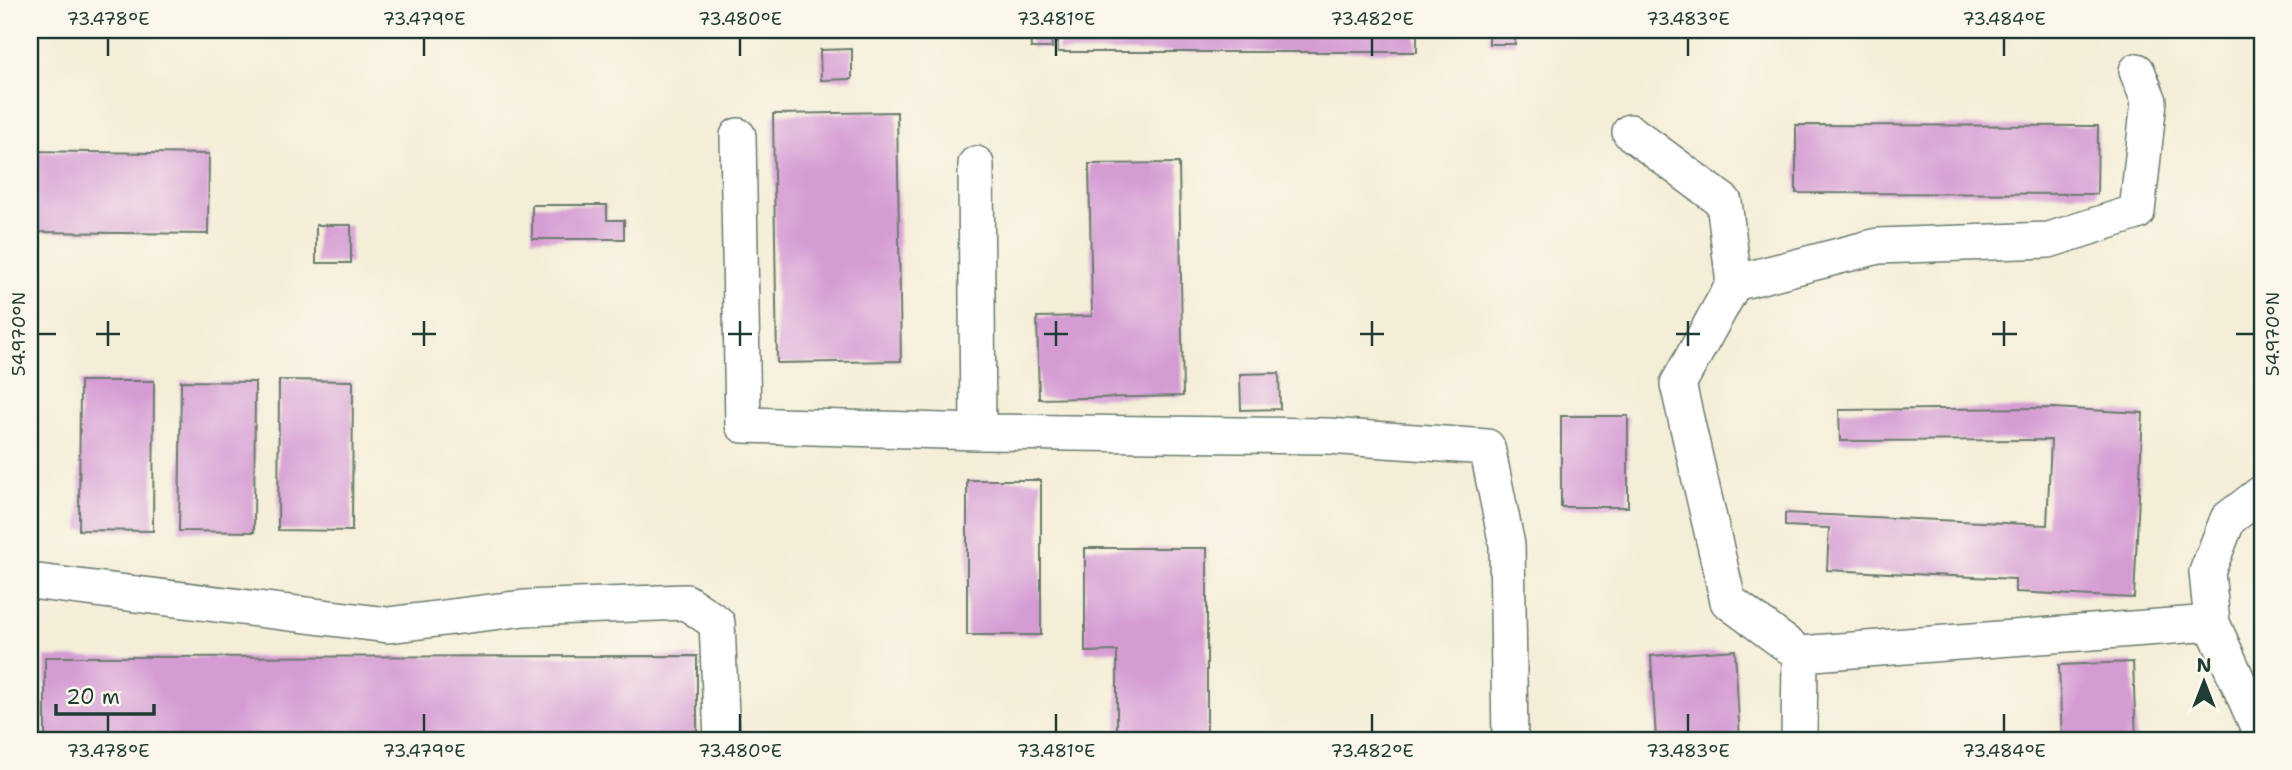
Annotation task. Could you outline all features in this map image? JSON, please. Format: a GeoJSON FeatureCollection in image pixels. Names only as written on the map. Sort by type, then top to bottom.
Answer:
{"type":"FeatureCollection","features":[{"type":"Feature","properties":{"kind":"lane"},"geometry":{"type":"LineString","coordinates":[[1734,283],[1878,246],[2049,240],[2137,212],[2149,101],[2137,71]]}},
{"type":"Feature","properties":{"kind":"lane"},"geometry":{"type":"LineString","coordinates":[[1630,132],[1724,202],[1734,283],[1678,384],[1728,601],[1800,654],[2212,623]]}},
{"type":"Feature","properties":{"kind":"lane"},"geometry":{"type":"LineString","coordinates":[[738,136],[743,425],[978,432],[1328,436],[1487,447],[1507,545],[1510,740]]}},
{"type":"Feature","properties":{"kind":"lane"},"geometry":{"type":"LineString","coordinates":[[976,164],[978,432]]}},
{"type":"Feature","properties":{"kind":"lane"},"geometry":{"type":"LineString","coordinates":[[2262,493],[2228,519],[2207,572],[2212,623],[2262,736]]}},
{"type":"Feature","properties":{"kind":"lane"},"geometry":{"type":"LineString","coordinates":[[30,581],[388,625],[524,608],[686,602],[717,623],[722,740]]}},
{"type":"Feature","properties":{"kind":"lane"},"geometry":{"type":"LineString","coordinates":[[1799,740],[1800,654]]}},
{"type":"Feature","properties":{"kind":"building"},"geometry":{"type":"Polygon","coordinates":[[[1030,30],[1051,30],[1052,48],[1031,48],[1030,30]]]}},
{"type":"Feature","properties":{"kind":"building"},"geometry":{"type":"Polygon","coordinates":[[[1058,30],[1417,30],[1417,52],[1058,52],[1058,30]]]}},
{"type":"Feature","properties":{"kind":"building"},"geometry":{"type":"Polygon","coordinates":[[[1489,30],[1515,30],[1515,44],[1489,44],[1489,30]]]}},
{"type":"Feature","properties":{"kind":"building"},"geometry":{"type":"Polygon","coordinates":[[[852,49],[852,79],[821,80],[820,50],[852,49]]]}},
{"type":"Feature","properties":{"kind":"building"},"geometry":{"type":"Polygon","coordinates":[[[897,112],[901,361],[777,363],[773,114],[897,112]]]}},
{"type":"Feature","properties":{"kind":"building"},"geometry":{"type":"Polygon","coordinates":[[[1796,125],[2098,126],[2097,194],[1796,193],[1796,125]]]}},
{"type":"Feature","properties":{"kind":"building"},"geometry":{"type":"Polygon","coordinates":[[[30,151],[209,154],[208,234],[30,232],[30,151]]]}},
{"type":"Feature","properties":{"kind":"building"},"geometry":{"type":"Polygon","coordinates":[[[1179,163],[1183,396],[1039,399],[1037,317],[1092,316],[1089,164],[1179,163]]]}},
{"type":"Feature","properties":{"kind":"building"},"geometry":{"type":"Polygon","coordinates":[[[532,205],[607,205],[607,220],[624,220],[624,239],[532,239],[532,205]]]}},
{"type":"Feature","properties":{"kind":"building"},"geometry":{"type":"Polygon","coordinates":[[[316,225],[351,225],[351,263],[316,263],[316,225]]]}},
{"type":"Feature","properties":{"kind":"building"},"geometry":{"type":"Polygon","coordinates":[[[1279,373],[1280,409],[1241,410],[1240,374],[1279,373]]]}},
{"type":"Feature","properties":{"kind":"building"},"geometry":{"type":"Polygon","coordinates":[[[279,380],[353,381],[352,531],[278,530],[279,380]]]}},
{"type":"Feature","properties":{"kind":"building"},"geometry":{"type":"Polygon","coordinates":[[[80,381],[154,381],[153,531],[79,530],[80,381]]]}},
{"type":"Feature","properties":{"kind":"building"},"geometry":{"type":"Polygon","coordinates":[[[181,381],[255,382],[254,532],[179,531],[181,381]]]}},
{"type":"Feature","properties":{"kind":"building"},"geometry":{"type":"Polygon","coordinates":[[[2053,408],[2143,413],[2134,598],[2015,592],[2015,579],[1827,570],[1829,528],[1785,526],[1785,513],[2047,525],[2051,440],[1840,441],[1839,410],[2053,408]]]}},
{"type":"Feature","properties":{"kind":"building"},"geometry":{"type":"Polygon","coordinates":[[[1561,416],[1628,416],[1628,507],[1561,507],[1561,416]]]}},
{"type":"Feature","properties":{"kind":"building"},"geometry":{"type":"Polygon","coordinates":[[[967,480],[1041,480],[1041,635],[967,635],[967,480]]]}},
{"type":"Feature","properties":{"kind":"building"},"geometry":{"type":"Polygon","coordinates":[[[1085,548],[1207,548],[1207,740],[1117,740],[1117,651],[1085,652],[1085,548]]]}},
{"type":"Feature","properties":{"kind":"building"},"geometry":{"type":"Polygon","coordinates":[[[1735,650],[1740,740],[1656,740],[1651,656],[1735,650]]]}},
{"type":"Feature","properties":{"kind":"building"},"geometry":{"type":"Polygon","coordinates":[[[697,656],[697,740],[45,740],[45,657],[697,656]]]}},
{"type":"Feature","properties":{"kind":"building"},"geometry":{"type":"Polygon","coordinates":[[[2133,662],[2136,740],[2062,740],[2059,665],[2133,662]]]}}]}
